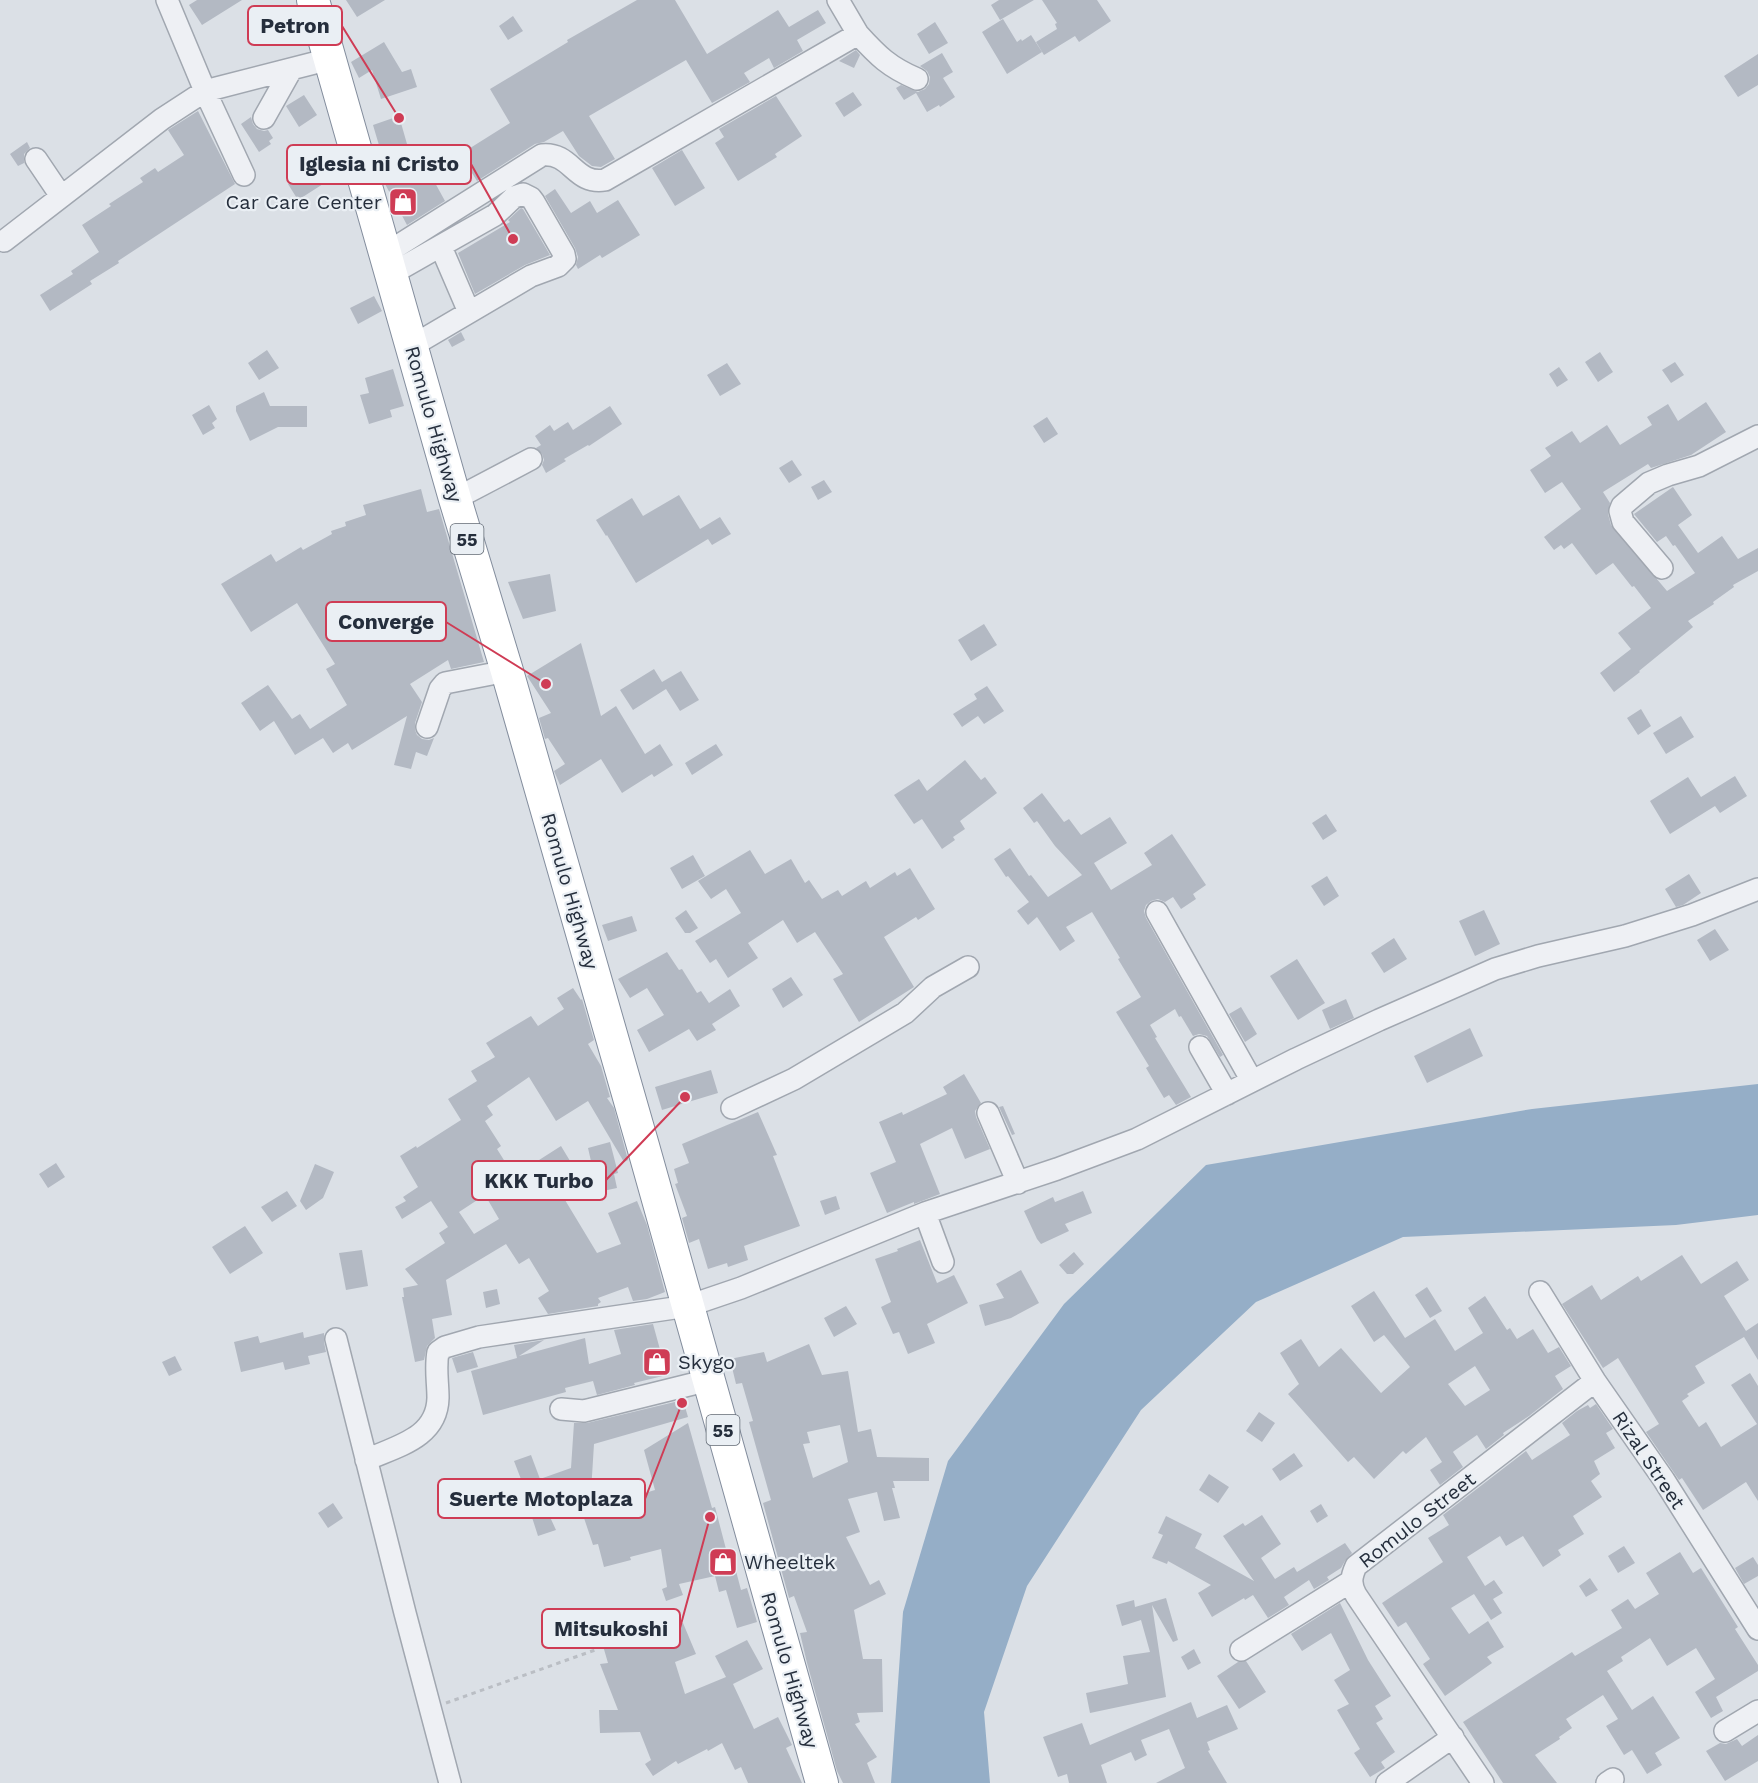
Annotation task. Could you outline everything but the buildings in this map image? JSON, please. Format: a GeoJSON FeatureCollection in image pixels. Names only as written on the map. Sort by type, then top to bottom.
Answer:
{"type":"FeatureCollection","features":[{"type":"Feature","properties":{"kind":"highway","name":"Romulo Highway"},"geometry":{"type":"LineString","coordinates":[[313,0],[455,499],[644,1146],[822,1783]]}},
{"type":"Feature","properties":{"kind":"street"},"geometry":{"type":"LineString","coordinates":[[168,0],[244,175]]}},
{"type":"Feature","properties":{"kind":"street"},"geometry":{"type":"LineString","coordinates":[[838,0],[858,34],[887,64],[917,79]]}},
{"type":"Feature","properties":{"kind":"street"},"geometry":{"type":"LineString","coordinates":[[388,264],[542,155],[558,156],[589,180],[605,180],[858,34]]}},
{"type":"Feature","properties":{"kind":"street"},"geometry":{"type":"LineString","coordinates":[[4,241],[162,119],[206,91],[330,59]]}},
{"type":"Feature","properties":{"kind":"street"},"geometry":{"type":"LineString","coordinates":[[264,118],[291,70]]}},
{"type":"Feature","properties":{"kind":"street"},"geometry":{"type":"LineString","coordinates":[[36,159],[61,196]]}},
{"type":"Feature","properties":{"kind":"street"},"geometry":{"type":"LineString","coordinates":[[388,264],[441,247],[495,215],[514,197],[523,195],[534,202],[564,254],[565,259],[558,266],[531,276],[412,346]]}},
{"type":"Feature","properties":{"kind":"street"},"geometry":{"type":"LineString","coordinates":[[441,247],[469,312]]}},
{"type":"Feature","properties":{"kind":"street"},"geometry":{"type":"LineString","coordinates":[[1662,568],[1623,522],[1620,511],[1622,506],[1649,483],[1699,466],[1758,436]]}},
{"type":"Feature","properties":{"kind":"street"},"geometry":{"type":"LineString","coordinates":[[455,499],[531,459]]}},
{"type":"Feature","properties":{"kind":"street"},"geometry":{"type":"LineString","coordinates":[[427,727],[440,689],[445,683],[507,671]]}},
{"type":"Feature","properties":{"kind":"street"},"geometry":{"type":"LineString","coordinates":[[366,1460],[416,1437],[430,1426],[438,1400],[435,1365],[438,1352],[445,1347],[479,1337],[688,1306],[741,1288],[925,1213],[1018,1183],[1137,1139],[1379,1020],[1495,969],[1538,956],[1625,936],[1692,915],[1758,889]]}},
{"type":"Feature","properties":{"kind":"street"},"geometry":{"type":"LineString","coordinates":[[1157,912],[1252,1081]]}},
{"type":"Feature","properties":{"kind":"street"},"geometry":{"type":"LineString","coordinates":[[732,1108],[794,1078],[905,1013],[933,987],[968,967]]}},
{"type":"Feature","properties":{"kind":"street"},"geometry":{"type":"LineString","coordinates":[[1200,1047],[1227,1094]]}},
{"type":"Feature","properties":{"kind":"street"},"geometry":{"type":"LineString","coordinates":[[988,1113],[1018,1183]]}},
{"type":"Feature","properties":{"kind":"street"},"geometry":{"type":"LineString","coordinates":[[925,1213],[943,1262]]}},
{"type":"Feature","properties":{"kind":"street","name":"Rizal Street"},"geometry":{"type":"LineString","coordinates":[[1540,1292],[1595,1381],[1664,1480],[1758,1629]]}},
{"type":"Feature","properties":{"kind":"street"},"geometry":{"type":"LineString","coordinates":[[336,1339],[450,1783]]}},
{"type":"Feature","properties":{"kind":"street"},"geometry":{"type":"LineString","coordinates":[[561,1409],[584,1411],[709,1380]]}},
{"type":"Feature","properties":{"kind":"street","name":"Romulo Street"},"geometry":{"type":"LineString","coordinates":[[1483,1783],[1356,1595],[1350,1582],[1356,1566],[1595,1381]]}},
{"type":"Feature","properties":{"kind":"street"},"geometry":{"type":"LineString","coordinates":[[1241,1650],[1350,1582]]}},
{"type":"Feature","properties":{"kind":"street"},"geometry":{"type":"LineString","coordinates":[[1725,1731],[1758,1712]]}},
{"type":"Feature","properties":{"kind":"street"},"geometry":{"type":"LineString","coordinates":[[1388,1783],[1453,1737]]}},
{"type":"Feature","properties":{"kind":"path"},"geometry":{"type":"LineString","coordinates":[[431,1708],[595,1650]]}},
{"type":"Feature","properties":{"kind":"water"},"geometry":{"type":"Polygon","coordinates":[[[1758,1084],[1758,1215],[1676,1225],[1403,1237],[1256,1302],[1141,1410],[1027,1586],[984,1712],[990,1783],[891,1783],[903,1612],[948,1461],[1064,1304],[1206,1165],[1532,1109],[1758,1084]]]}},
{"type":"Feature","properties":{"kind":"place","name":"Petron"},"geometry":{"type":"Point","coordinates":[399,118]}},
{"type":"Feature","properties":{"kind":"place","name":"Car Care Center"},"geometry":{"type":"Point","coordinates":[403,202]}},
{"type":"Feature","properties":{"kind":"place","name":"Iglesia ni Cristo"},"geometry":{"type":"Point","coordinates":[513,239]}},
{"type":"Feature","properties":{"kind":"place","name":"Converge"},"geometry":{"type":"Point","coordinates":[546,684]}},
{"type":"Feature","properties":{"kind":"place","name":"KKK Turbo"},"geometry":{"type":"Point","coordinates":[685,1097]}},
{"type":"Feature","properties":{"kind":"place","name":"Skygo"},"geometry":{"type":"Point","coordinates":[657,1362]}},
{"type":"Feature","properties":{"kind":"place","name":"Suerte Motoplaza"},"geometry":{"type":"Point","coordinates":[682,1403]}},
{"type":"Feature","properties":{"kind":"place","name":"Mitsukoshi"},"geometry":{"type":"Point","coordinates":[710,1517]}},
{"type":"Feature","properties":{"kind":"place","name":"Wheeltek"},"geometry":{"type":"Point","coordinates":[723,1562]}}]}
